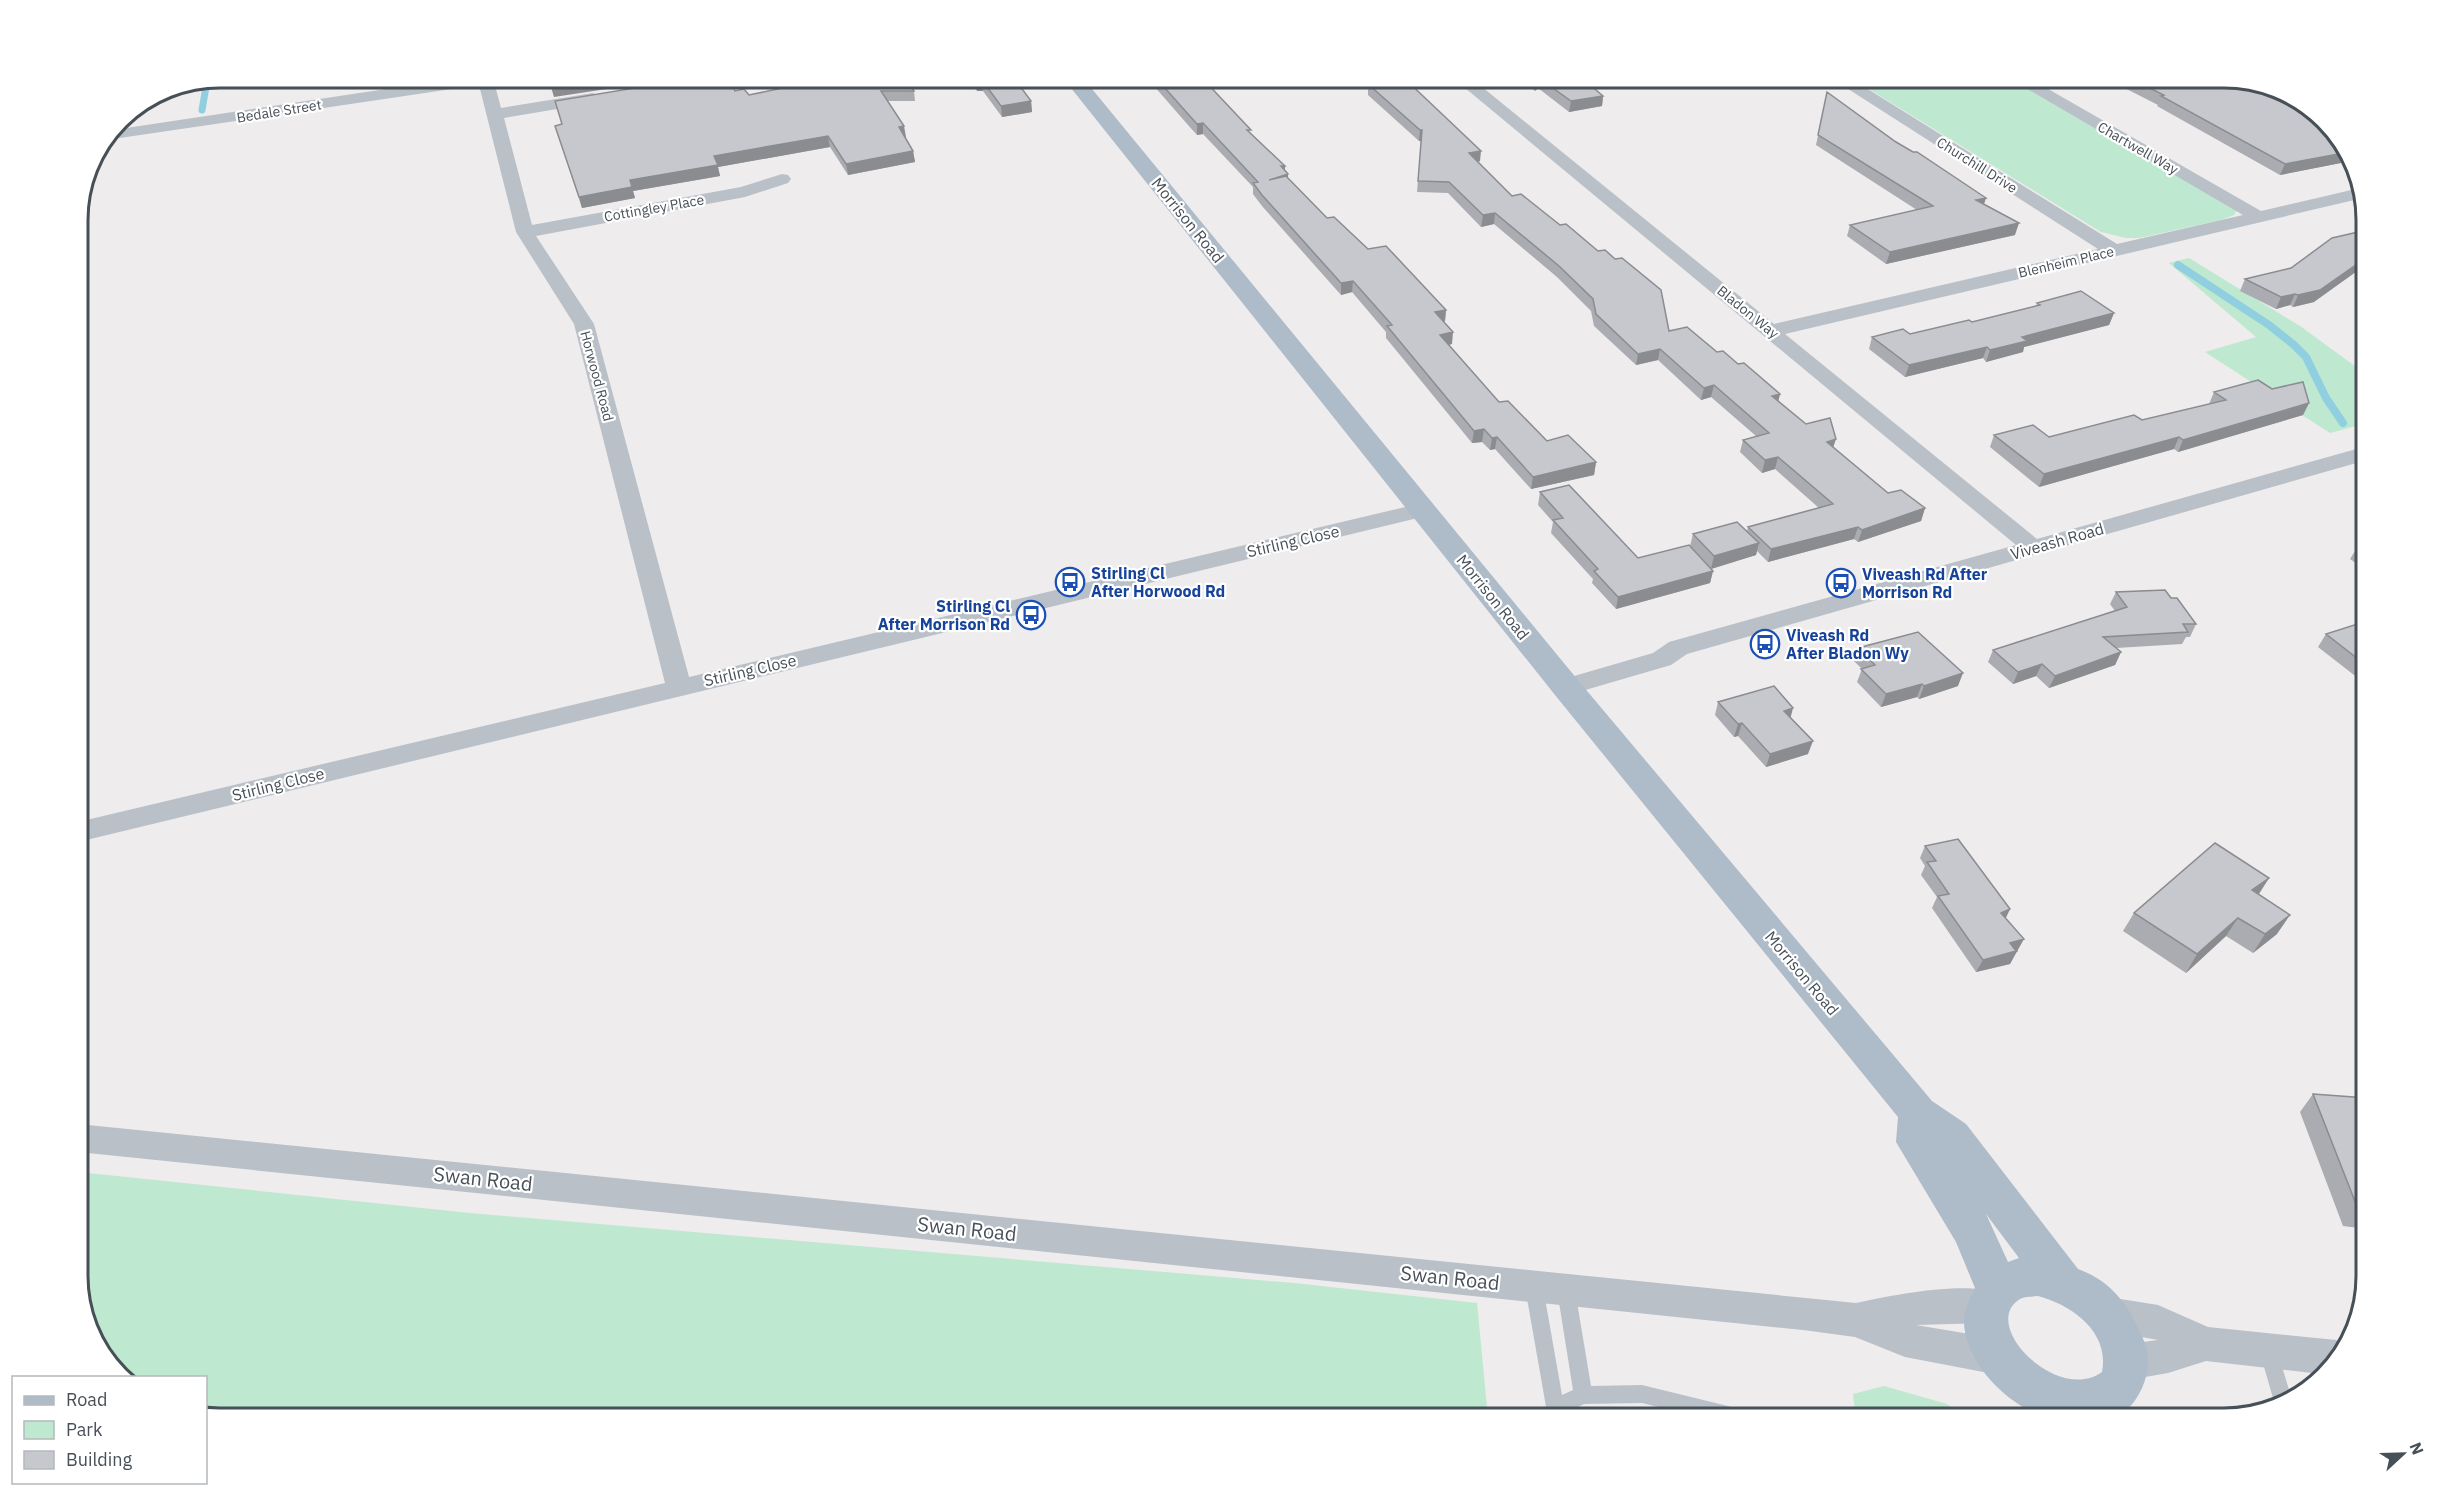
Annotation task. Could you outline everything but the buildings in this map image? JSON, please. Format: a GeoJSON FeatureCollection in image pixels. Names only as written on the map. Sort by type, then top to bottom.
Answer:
{"type":"FeatureCollection","features":[{"type":"Feature","properties":{"kind":"main road","name":"Morrison Road"},"geometry":{"type":"LineString","coordinates":[[1082,89],[1560,680],[1918,1113],[1952,1136],[2064,1282]]}},
{"type":"Feature","properties":{"kind":"main road"},"geometry":{"type":"LineString","coordinates":[[1918,1113],[1916,1142],[1974,1232],[1993,1298],[1987,1331],[1999,1357],[2042,1404],[2057,1400],[2099,1408]]}},
{"type":"Feature","properties":{"kind":"main road","name":"Morrison Road"},"geometry":{"type":"LineString","coordinates":[[1993,1298],[2015,1279],[2038,1276],[2064,1282],[2088,1295],[2108,1314],[2122,1335],[2128,1362]]}},
{"type":"Feature","properties":{"kind":"main road"},"geometry":{"type":"LineString","coordinates":[[2104,1408],[2121,1386],[2128,1362]]}},
{"type":"Feature","properties":{"kind":"street","name":"Bladon Way"},"geometry":{"type":"LineString","coordinates":[[1474,88],[2033,547]]}},
{"type":"Feature","properties":{"kind":"street","name":"Churchill Drive"},"geometry":{"type":"LineString","coordinates":[[1855,88],[2114,251]]}},
{"type":"Feature","properties":{"kind":"street","name":"Chartwell Way"},"geometry":{"type":"LineString","coordinates":[[2035,88],[2259,217]]}},
{"type":"Feature","properties":{"kind":"street","name":"Bedale Street"},"geometry":{"type":"LineString","coordinates":[[120,134],[421,89]]}},
{"type":"Feature","properties":{"kind":"street","name":"Horwood Road"},"geometry":{"type":"LineString","coordinates":[[489,89],[525,232],[536,255],[569,297],[584,324],[679,687]]}},
{"type":"Feature","properties":{"kind":"street"},"geometry":{"type":"LineString","coordinates":[[496,114],[610,96]]}},
{"type":"Feature","properties":{"kind":"street","name":"Cottingley Place"},"geometry":{"type":"LineString","coordinates":[[525,232],[745,192],[782,179]]}},
{"type":"Feature","properties":{"kind":"street","name":"Blenheim Place"},"geometry":{"type":"LineString","coordinates":[[1772,331],[2354,195]]}},
{"type":"Feature","properties":{"kind":"street","name":"Viveash Road"},"geometry":{"type":"LineString","coordinates":[[1560,680],[1662,659],[1678,648],[2356,456]]}},
{"type":"Feature","properties":{"kind":"street","name":"Stirling Close"},"geometry":{"type":"LineString","coordinates":[[89,829],[1422,510]]}},
{"type":"Feature","properties":{"kind":"street","name":"Swan Road"},"geometry":{"type":"LineString","coordinates":[[89,1139],[1856,1320],[1905,1340],[1999,1357]]}},
{"type":"Feature","properties":{"kind":"street","name":"Swan Road"},"geometry":{"type":"LineString","coordinates":[[1856,1320],[1911,1308],[1993,1298]]}},
{"type":"Feature","properties":{"kind":"street"},"geometry":{"type":"LineString","coordinates":[[2108,1314],[2158,1322],[2206,1344],[2328,1357]]}},
{"type":"Feature","properties":{"kind":"street"},"geometry":{"type":"LineString","coordinates":[[2128,1362],[2168,1356],[2206,1344]]}},
{"type":"Feature","properties":{"kind":"lane"},"geometry":{"type":"LineString","coordinates":[[1550,1288],[1583,1395]]}},
{"type":"Feature","properties":{"kind":"lane"},"geometry":{"type":"LineString","coordinates":[[1550,1288],[1556,1408]]}},
{"type":"Feature","properties":{"kind":"lane"},"geometry":{"type":"LineString","coordinates":[[2268,1351],[2281,1394]]}},
{"type":"Feature","properties":{"kind":"lane"},"geometry":{"type":"LineString","coordinates":[[1564,1408],[1583,1395],[1642,1394],[1699,1408]]}},
{"type":"Feature","properties":{"kind":"green space"},"geometry":{"type":"Polygon","coordinates":[[[1868,88],[2035,88],[2237,209],[2234,215],[2221,220],[2139,238],[2126,238],[2101,232],[1868,88]]]}},
{"type":"Feature","properties":{"kind":"green space"},"geometry":{"type":"Polygon","coordinates":[[[2189,258],[2300,326],[2356,367],[2356,426],[2330,433],[2205,352],[2256,337],[2169,263],[2189,258]]]}},
{"type":"Feature","properties":{"kind":"green space"},"geometry":{"type":"Polygon","coordinates":[[[89,1173],[470,1213],[1294,1283],[1477,1303],[1487,1408],[220,1408],[207,1406],[207,1376],[135,1376],[106,1342],[95,1318],[89,1284],[89,1173]]]}},
{"type":"Feature","properties":{"kind":"green space"},"geometry":{"type":"Polygon","coordinates":[[[1884,1386],[1947,1404],[1952,1408],[1855,1408],[1853,1394],[1884,1386]]]}},
{"type":"Feature","properties":{"kind":"waterway"},"geometry":{"type":"LineString","coordinates":[[202,110],[205,90]]}},
{"type":"Feature","properties":{"kind":"waterway"},"geometry":{"type":"LineString","coordinates":[[2178,265],[2269,325],[2294,345],[2306,357],[2326,398],[2343,423]]}},
{"type":"Feature","properties":{"kind":"place","name":"Stirling Cl After Horwood Rd"},"geometry":{"type":"Point","coordinates":[1070,582]}},
{"type":"Feature","properties":{"kind":"place","name":"Viveash Rd After Morrison Rd"},"geometry":{"type":"Point","coordinates":[1841,583]}},
{"type":"Feature","properties":{"kind":"place","name":"Stirling Cl After Morrison Rd"},"geometry":{"type":"Point","coordinates":[1031,615]}},
{"type":"Feature","properties":{"kind":"place","name":"Viveash Rd After Bladon Wy"},"geometry":{"type":"Point","coordinates":[1765,644]}}]}
